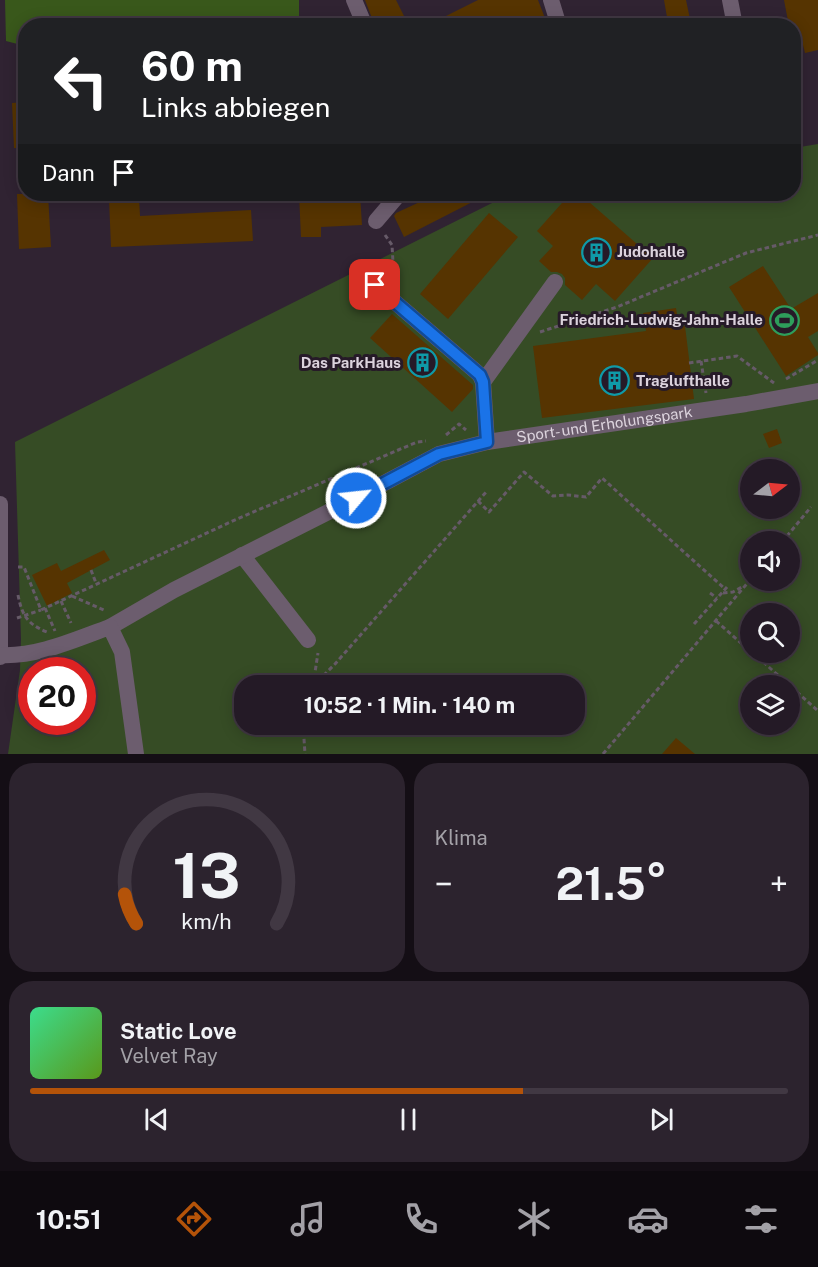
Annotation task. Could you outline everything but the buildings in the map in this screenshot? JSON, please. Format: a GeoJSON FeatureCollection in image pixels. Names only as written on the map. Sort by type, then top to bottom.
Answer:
{"type":"FeatureCollection","features":[{"type":"Feature","properties":{"kind":"street"},"geometry":{"type":"LineString","coordinates":[[354,0],[362,18]]}},
{"type":"Feature","properties":{"kind":"street"},"geometry":{"type":"LineString","coordinates":[[551,0],[557,18]]}},
{"type":"Feature","properties":{"kind":"street"},"geometry":{"type":"LineString","coordinates":[[730,0],[733,18]]}},
{"type":"Feature","properties":{"kind":"street"},"geometry":{"type":"LineString","coordinates":[[376,221],[393,201]]}},
{"type":"Feature","properties":{"kind":"street"},"geometry":{"type":"LineString","coordinates":[[483,382],[555,282]]}},
{"type":"Feature","properties":{"kind":"street"},"geometry":{"type":"LineString","coordinates":[[375,285],[480,375],[483,382],[484,442]]}},
{"type":"Feature","properties":{"kind":"street","name":"Sport- und Erholungspark"},"geometry":{"type":"LineString","coordinates":[[0,656],[16,656],[110,627],[174,590],[439,454],[484,442],[709,410],[818,391]]}},
{"type":"Feature","properties":{"kind":"street"},"geometry":{"type":"LineString","coordinates":[[0,504],[0,656]]}},
{"type":"Feature","properties":{"kind":"street"},"geometry":{"type":"LineString","coordinates":[[242,555],[308,640]]}},
{"type":"Feature","properties":{"kind":"street"},"geometry":{"type":"LineString","coordinates":[[110,627],[122,652],[136,754]]}},
{"type":"Feature","properties":{"kind":"path"},"geometry":{"type":"LineString","coordinates":[[376,221],[392,244],[394,283],[392,299]]}},
{"type":"Feature","properties":{"kind":"path"},"geometry":{"type":"LineString","coordinates":[[513,340],[617,307],[747,253],[818,235]]}},
{"type":"Feature","properties":{"kind":"path"},"geometry":{"type":"LineString","coordinates":[[689,363],[737,356],[777,385],[818,360]]}},
{"type":"Feature","properties":{"kind":"path"},"geometry":{"type":"LineString","coordinates":[[701,361],[709,410]]}},
{"type":"Feature","properties":{"kind":"path"},"geometry":{"type":"LineString","coordinates":[[439,440],[459,424],[484,442]]}},
{"type":"Feature","properties":{"kind":"path"},"geometry":{"type":"LineString","coordinates":[[17,618],[43,609],[248,515],[417,442],[428,441]]}},
{"type":"Feature","properties":{"kind":"path"},"geometry":{"type":"LineString","coordinates":[[478,501],[489,512],[524,472],[553,496],[586,497],[602,478],[726,587],[694,624]]}},
{"type":"Feature","properties":{"kind":"path"},"geometry":{"type":"LineString","coordinates":[[324,675],[487,491]]}},
{"type":"Feature","properties":{"kind":"path"},"geometry":{"type":"LineString","coordinates":[[791,531],[811,507]]}},
{"type":"Feature","properties":{"kind":"path"},"geometry":{"type":"LineString","coordinates":[[18,567],[24,567],[57,636],[30,623],[21,611],[18,594]]}},
{"type":"Feature","properties":{"kind":"path"},"geometry":{"type":"LineString","coordinates":[[91,570],[96,583]]}},
{"type":"Feature","properties":{"kind":"path"},"geometry":{"type":"LineString","coordinates":[[721,593],[733,592],[740,588]]}},
{"type":"Feature","properties":{"kind":"path"},"geometry":{"type":"LineString","coordinates":[[603,754],[741,591]]}},
{"type":"Feature","properties":{"kind":"path"},"geometry":{"type":"LineString","coordinates":[[710,593],[717,598]]}},
{"type":"Feature","properties":{"kind":"path"},"geometry":{"type":"LineString","coordinates":[[72,596],[90,604]]}},
{"type":"Feature","properties":{"kind":"path"},"geometry":{"type":"LineString","coordinates":[[61,601],[79,638]]}},
{"type":"Feature","properties":{"kind":"path"},"geometry":{"type":"LineString","coordinates":[[716,621],[740,642]]}},
{"type":"Feature","properties":{"kind":"path"},"geometry":{"type":"LineString","coordinates":[[308,640],[318,652],[315,675]]}},
{"type":"Feature","properties":{"kind":"path"},"geometry":{"type":"LineString","coordinates":[[763,663],[818,711]]}},
{"type":"Feature","properties":{"kind":"path"},"geometry":{"type":"LineString","coordinates":[[304,735],[305,754]]}},
{"type":"Feature","properties":{"kind":"green space"},"geometry":{"type":"Polygon","coordinates":[[[5,0],[299,0],[299,18],[18,18],[18,44],[6,41],[5,0]]]}},
{"type":"Feature","properties":{"kind":"green space"},"geometry":{"type":"Polygon","coordinates":[[[818,144],[818,754],[8,754],[18,684],[18,735],[96,735],[96,657],[20,657],[15,442],[496,201],[801,201],[801,147],[818,144]]]}},
{"type":"Feature","properties":{"kind":"place","name":"Judohalle"},"geometry":{"type":"Point","coordinates":[596,252]}},
{"type":"Feature","properties":{"kind":"place","name":"Friedrich-Ludwig-Jahn-Halle"},"geometry":{"type":"Point","coordinates":[784,320]}},
{"type":"Feature","properties":{"kind":"place","name":"Das ParkHaus"},"geometry":{"type":"Point","coordinates":[422,363]}},
{"type":"Feature","properties":{"kind":"place","name":"Traglufthalle"},"geometry":{"type":"Point","coordinates":[615,381]}},
{"type":"Feature","properties":{"kind":"route"},"geometry":{"type":"LineString","coordinates":[[356,498],[439,454],[487,442],[483,382],[480,375],[375,285]]}}]}
